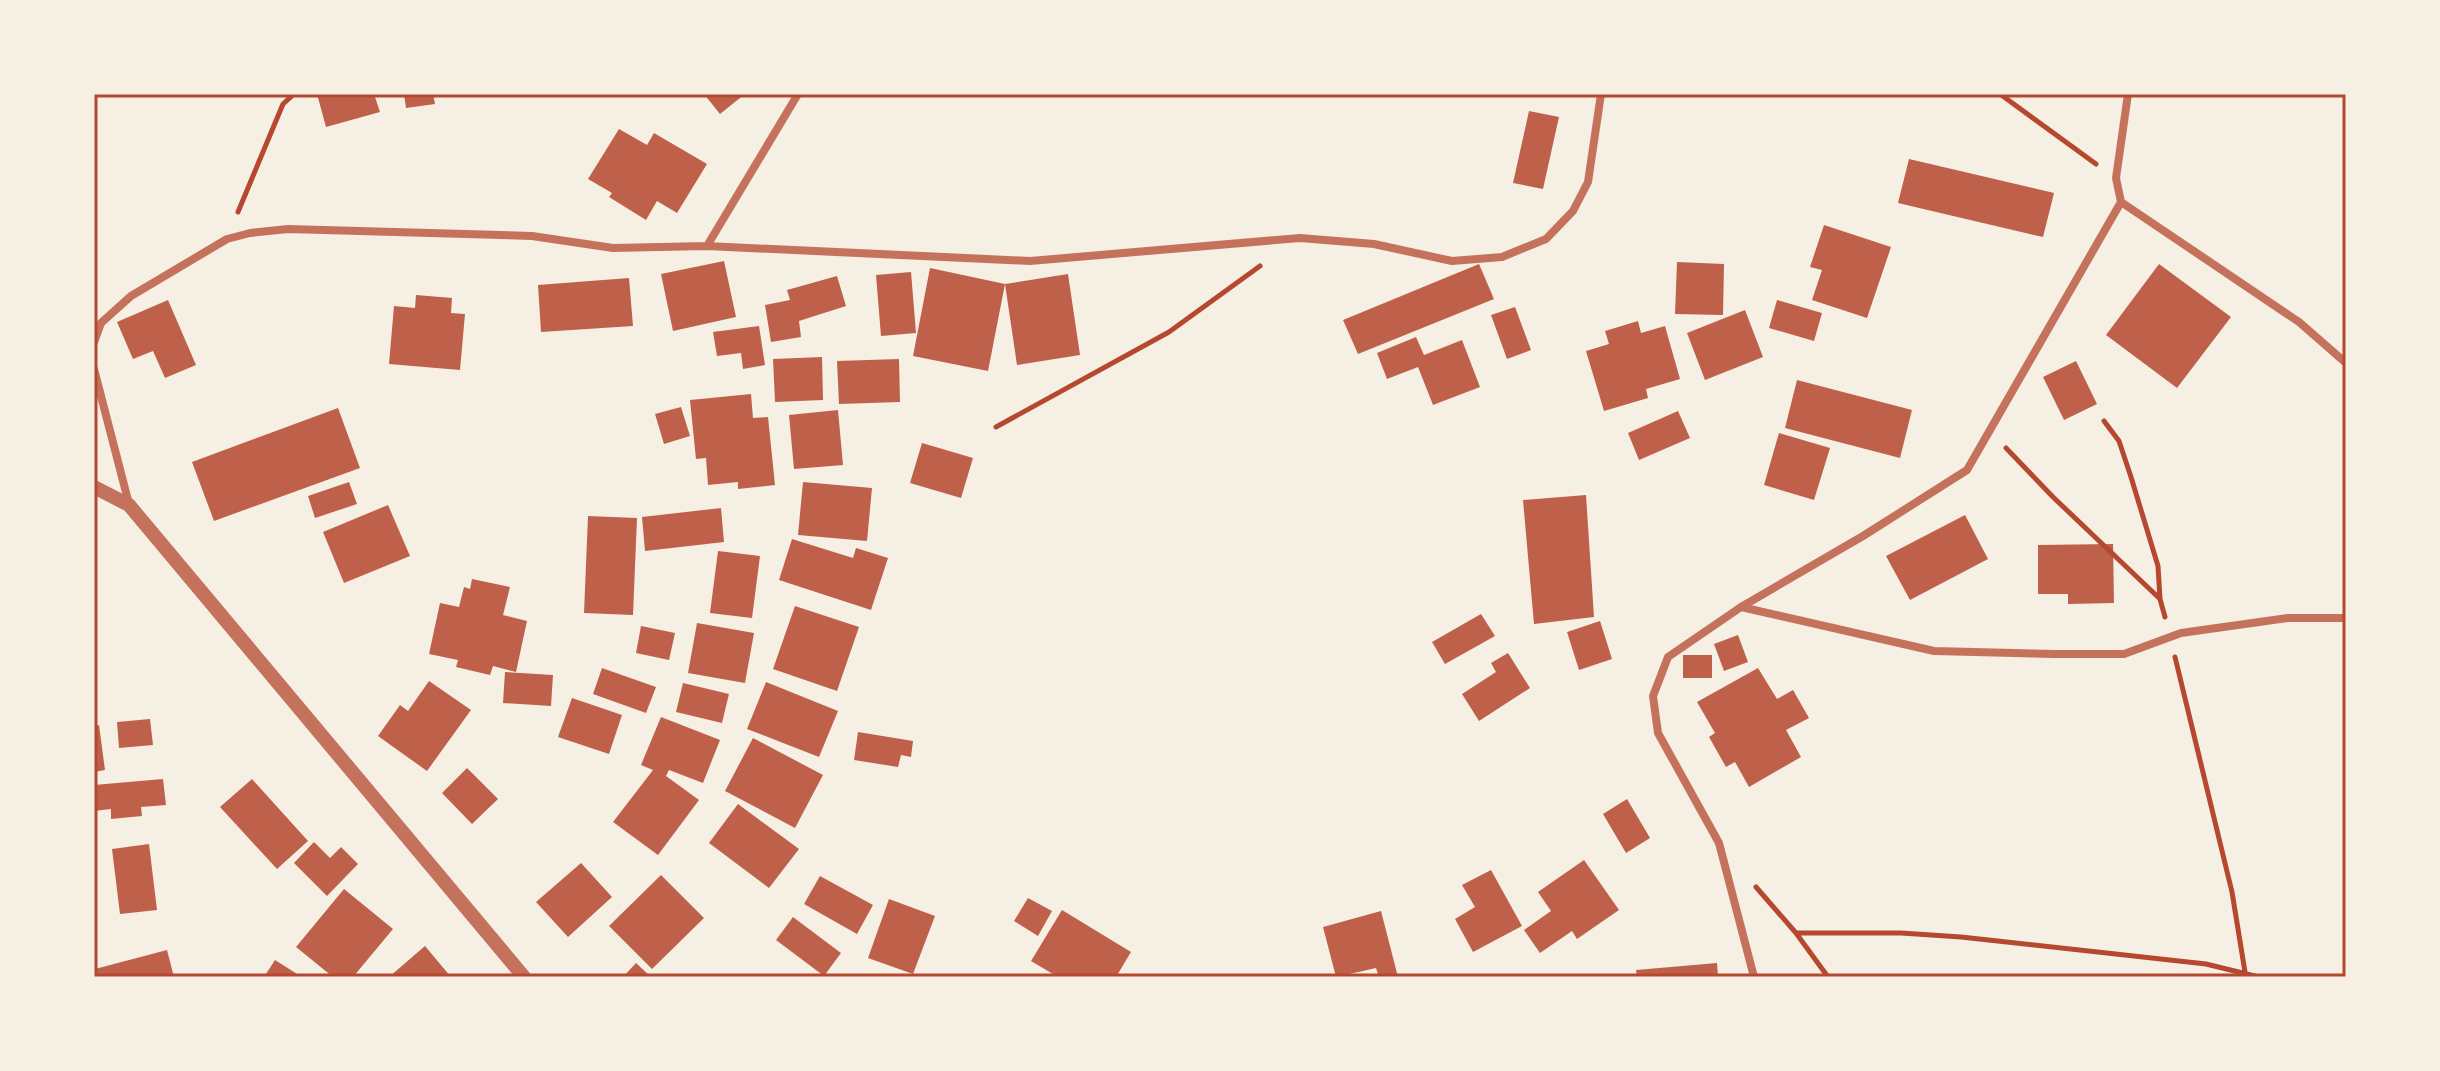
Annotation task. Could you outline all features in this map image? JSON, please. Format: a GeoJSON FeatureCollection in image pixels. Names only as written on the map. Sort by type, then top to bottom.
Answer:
{"type":"FeatureCollection","features":[{"type":"Feature","properties":{"kind":"street"},"geometry":{"type":"LineString","coordinates":[[707,246],[798,94]]}},
{"type":"Feature","properties":{"kind":"street"},"geometry":{"type":"LineString","coordinates":[[94,342],[101,323],[131,296],[227,239],[288,229],[532,236],[613,248],[707,246],[1030,261],[1300,238],[1374,244],[1452,261],[1502,257],[1546,239],[1573,211],[1588,182],[1601,94]]}},
{"type":"Feature","properties":{"kind":"street"},"geometry":{"type":"LineString","coordinates":[[1754,977],[1719,843],[1658,733],[1653,696],[1668,657],[1741,607],[1863,536],[1967,470],[2121,202],[2116,178],[2128,94]]}},
{"type":"Feature","properties":{"kind":"street"},"geometry":{"type":"LineString","coordinates":[[2121,202],[2299,322],[2346,363]]}},
{"type":"Feature","properties":{"kind":"street"},"geometry":{"type":"LineString","coordinates":[[94,369],[129,505]]}},
{"type":"Feature","properties":{"kind":"street"},"geometry":{"type":"LineString","coordinates":[[94,487],[129,505],[524,977]]}},
{"type":"Feature","properties":{"kind":"street"},"geometry":{"type":"LineString","coordinates":[[1741,607],[1934,651],[2124,654],[2181,633],[2288,618],[2346,618]]}},
{"type":"Feature","properties":{"kind":"path"},"geometry":{"type":"LineString","coordinates":[[227,239],[283,104],[294,94]]}},
{"type":"Feature","properties":{"kind":"path"},"geometry":{"type":"LineString","coordinates":[[2000,94],[2116,178]]}},
{"type":"Feature","properties":{"kind":"path"},"geometry":{"type":"LineString","coordinates":[[996,427],[1169,332],[1263,264]]}},
{"type":"Feature","properties":{"kind":"path"},"geometry":{"type":"LineString","coordinates":[[2104,421],[2119,441],[2158,566],[2160,599],[2232,892],[2245,972]]}},
{"type":"Feature","properties":{"kind":"path"},"geometry":{"type":"LineString","coordinates":[[1989,429],[2053,497],[2160,599]]}},
{"type":"Feature","properties":{"kind":"path"},"geometry":{"type":"LineString","coordinates":[[1719,843],[1796,933],[1828,977]]}},
{"type":"Feature","properties":{"kind":"path"},"geometry":{"type":"LineString","coordinates":[[1796,933],[1901,933],[1961,937],[2206,964],[2259,977]]}},
{"type":"Feature","properties":{"kind":"building"},"geometry":{"type":"Polygon","coordinates":[[[317,94],[374,94],[380,112],[326,127],[317,94]]]}},
{"type":"Feature","properties":{"kind":"building"},"geometry":{"type":"Polygon","coordinates":[[[404,94],[433,94],[435,104],[406,108],[404,94]]]}},
{"type":"Feature","properties":{"kind":"building"},"geometry":{"type":"Polygon","coordinates":[[[704,94],[745,94],[720,114],[704,94]]]}},
{"type":"Feature","properties":{"kind":"building"},"geometry":{"type":"Polygon","coordinates":[[[1529,111],[1559,117],[1543,189],[1513,183],[1529,111]]]}},
{"type":"Feature","properties":{"kind":"building"},"geometry":{"type":"Polygon","coordinates":[[[619,129],[647,145],[654,133],[707,164],[677,213],[657,201],[646,220],[609,197],[612,193],[588,179],[619,129]]]}},
{"type":"Feature","properties":{"kind":"building"},"geometry":{"type":"Polygon","coordinates":[[[1909,159],[2054,193],[2043,237],[1898,203],[1909,159]]]}},
{"type":"Feature","properties":{"kind":"building"},"geometry":{"type":"Polygon","coordinates":[[[1824,225],[1891,247],[1867,318],[1812,300],[1822,270],[1810,267],[1824,225]]]}},
{"type":"Feature","properties":{"kind":"building"},"geometry":{"type":"Polygon","coordinates":[[[724,261],[736,317],[673,331],[661,274],[724,261]]]}},
{"type":"Feature","properties":{"kind":"building"},"geometry":{"type":"Polygon","coordinates":[[[1677,262],[1724,264],[1723,315],[1675,314],[1677,262]]]}},
{"type":"Feature","properties":{"kind":"building"},"geometry":{"type":"Polygon","coordinates":[[[1479,264],[1494,299],[1358,354],[1343,320],[1479,264]]]}},
{"type":"Feature","properties":{"kind":"building"},"geometry":{"type":"Polygon","coordinates":[[[2159,264],[2231,317],[2177,388],[2106,335],[2159,264]]]}},
{"type":"Feature","properties":{"kind":"building"},"geometry":{"type":"Polygon","coordinates":[[[930,268],[1005,284],[988,371],[913,356],[930,268]]]}},
{"type":"Feature","properties":{"kind":"building"},"geometry":{"type":"Polygon","coordinates":[[[911,272],[916,333],[881,336],[876,275],[911,272]]]}},
{"type":"Feature","properties":{"kind":"building"},"geometry":{"type":"Polygon","coordinates":[[[1068,274],[1080,355],[1017,365],[1005,284],[1068,274]]]}},
{"type":"Feature","properties":{"kind":"building"},"geometry":{"type":"Polygon","coordinates":[[[837,276],[846,306],[799,321],[801,337],[771,342],[765,305],[790,300],[787,290],[837,276]]]}},
{"type":"Feature","properties":{"kind":"building"},"geometry":{"type":"Polygon","coordinates":[[[629,278],[633,326],[541,332],[538,285],[629,278]]]}},
{"type":"Feature","properties":{"kind":"building"},"geometry":{"type":"Polygon","coordinates":[[[416,295],[452,298],[451,313],[465,314],[460,370],[389,364],[394,306],[415,308],[416,295]]]}},
{"type":"Feature","properties":{"kind":"building"},"geometry":{"type":"Polygon","coordinates":[[[168,300],[196,365],[165,378],[153,351],[133,359],[117,322],[168,300]]]}},
{"type":"Feature","properties":{"kind":"building"},"geometry":{"type":"Polygon","coordinates":[[[1777,300],[1822,313],[1814,341],[1769,328],[1777,300]]]}},
{"type":"Feature","properties":{"kind":"building"},"geometry":{"type":"Polygon","coordinates":[[[1515,307],[1531,350],[1507,359],[1491,315],[1515,307]]]}},
{"type":"Feature","properties":{"kind":"building"},"geometry":{"type":"Polygon","coordinates":[[[1745,310],[1763,357],[1705,380],[1687,333],[1745,310]]]}},
{"type":"Feature","properties":{"kind":"building"},"geometry":{"type":"Polygon","coordinates":[[[1638,321],[1641,333],[1665,326],[1680,379],[1646,389],[1648,398],[1604,411],[1586,351],[1609,344],[1605,331],[1638,321]]]}},
{"type":"Feature","properties":{"kind":"building"},"geometry":{"type":"Polygon","coordinates":[[[759,326],[765,365],[743,369],[741,353],[717,356],[713,332],[759,326]]]}},
{"type":"Feature","properties":{"kind":"building"},"geometry":{"type":"Polygon","coordinates":[[[1416,337],[1424,355],[1462,340],[1480,387],[1433,405],[1418,367],[1387,379],[1377,353],[1416,337]]]}},
{"type":"Feature","properties":{"kind":"building"},"geometry":{"type":"Polygon","coordinates":[[[822,357],[823,400],[775,402],[773,359],[822,357]]]}},
{"type":"Feature","properties":{"kind":"building"},"geometry":{"type":"Polygon","coordinates":[[[899,359],[900,402],[839,404],[837,361],[899,359]]]}},
{"type":"Feature","properties":{"kind":"building"},"geometry":{"type":"Polygon","coordinates":[[[2076,361],[2097,404],[2064,420],[2043,377],[2076,361]]]}},
{"type":"Feature","properties":{"kind":"building"},"geometry":{"type":"Polygon","coordinates":[[[1797,380],[1912,410],[1900,458],[1785,428],[1797,380]]]}},
{"type":"Feature","properties":{"kind":"building"},"geometry":{"type":"Polygon","coordinates":[[[751,394],[753,418],[768,417],[775,485],[738,489],[738,482],[708,485],[706,458],[696,459],[690,400],[751,394]]]}},
{"type":"Feature","properties":{"kind":"building"},"geometry":{"type":"Polygon","coordinates":[[[681,407],[690,436],[664,444],[655,414],[681,407]]]}},
{"type":"Feature","properties":{"kind":"building"},"geometry":{"type":"Polygon","coordinates":[[[338,408],[360,468],[214,521],[192,462],[338,408]]]}},
{"type":"Feature","properties":{"kind":"building"},"geometry":{"type":"Polygon","coordinates":[[[838,410],[843,465],[794,469],[789,415],[838,410]]]}},
{"type":"Feature","properties":{"kind":"building"},"geometry":{"type":"Polygon","coordinates":[[[1678,411],[1690,438],[1639,460],[1628,433],[1678,411]]]}},
{"type":"Feature","properties":{"kind":"building"},"geometry":{"type":"Polygon","coordinates":[[[1779,433],[1830,448],[1814,500],[1764,485],[1779,433]]]}},
{"type":"Feature","properties":{"kind":"building"},"geometry":{"type":"Polygon","coordinates":[[[922,443],[973,458],[961,498],[910,483],[922,443]]]}},
{"type":"Feature","properties":{"kind":"building"},"geometry":{"type":"Polygon","coordinates":[[[349,482],[357,504],[315,518],[308,496],[349,482]]]}},
{"type":"Feature","properties":{"kind":"building"},"geometry":{"type":"Polygon","coordinates":[[[803,482],[872,488],[867,541],[798,535],[803,482]]]}},
{"type":"Feature","properties":{"kind":"building"},"geometry":{"type":"Polygon","coordinates":[[[1586,495],[1594,617],[1534,624],[1523,500],[1586,495]]]}},
{"type":"Feature","properties":{"kind":"building"},"geometry":{"type":"Polygon","coordinates":[[[388,505],[410,556],[344,583],[323,532],[388,505]]]}},
{"type":"Feature","properties":{"kind":"building"},"geometry":{"type":"Polygon","coordinates":[[[721,508],[724,542],[645,551],[642,517],[721,508]]]}},
{"type":"Feature","properties":{"kind":"building"},"geometry":{"type":"Polygon","coordinates":[[[1965,515],[1988,559],[1910,600],[1886,556],[1965,515]]]}},
{"type":"Feature","properties":{"kind":"building"},"geometry":{"type":"Polygon","coordinates":[[[588,516],[637,518],[633,615],[584,613],[588,516]]]}},
{"type":"Feature","properties":{"kind":"building"},"geometry":{"type":"Polygon","coordinates":[[[792,539],[853,558],[856,548],[888,558],[871,610],[779,580],[792,539]]]}},
{"type":"Feature","properties":{"kind":"building"},"geometry":{"type":"Polygon","coordinates":[[[2113,544],[2114,603],[2068,604],[2068,594],[2038,594],[2038,545],[2113,544]]]}},
{"type":"Feature","properties":{"kind":"building"},"geometry":{"type":"Polygon","coordinates":[[[718,551],[760,556],[752,618],[710,613],[718,551]]]}},
{"type":"Feature","properties":{"kind":"building"},"geometry":{"type":"Polygon","coordinates":[[[472,579],[510,587],[503,615],[527,621],[516,672],[493,666],[490,675],[456,667],[458,660],[429,654],[440,603],[459,607],[464,587],[470,589],[472,579]]]}},
{"type":"Feature","properties":{"kind":"building"},"geometry":{"type":"Polygon","coordinates":[[[795,606],[859,627],[837,691],[773,669],[795,606]]]}},
{"type":"Feature","properties":{"kind":"building"},"geometry":{"type":"Polygon","coordinates":[[[1481,614],[1495,636],[1445,664],[1432,642],[1481,614]]]}},
{"type":"Feature","properties":{"kind":"building"},"geometry":{"type":"Polygon","coordinates":[[[1600,621],[1612,659],[1579,670],[1567,632],[1600,621]]]}},
{"type":"Feature","properties":{"kind":"building"},"geometry":{"type":"Polygon","coordinates":[[[697,623],[754,633],[745,683],[688,673],[697,623]]]}},
{"type":"Feature","properties":{"kind":"building"},"geometry":{"type":"Polygon","coordinates":[[[641,626],[675,633],[669,660],[636,653],[641,626]]]}},
{"type":"Feature","properties":{"kind":"building"},"geometry":{"type":"Polygon","coordinates":[[[1738,635],[1748,662],[1724,671],[1714,644],[1738,635]]]}},
{"type":"Feature","properties":{"kind":"building"},"geometry":{"type":"Polygon","coordinates":[[[1508,653],[1530,688],[1479,721],[1462,694],[1496,672],[1491,663],[1508,653]]]}},
{"type":"Feature","properties":{"kind":"building"},"geometry":{"type":"Polygon","coordinates":[[[1683,655],[1712,655],[1712,678],[1683,678],[1683,655]]]}},
{"type":"Feature","properties":{"kind":"building"},"geometry":{"type":"Polygon","coordinates":[[[602,668],[656,687],[646,713],[593,694],[602,668]]]}},
{"type":"Feature","properties":{"kind":"building"},"geometry":{"type":"Polygon","coordinates":[[[1758,668],[1777,699],[1793,690],[1809,718],[1786,730],[1801,757],[1749,787],[1735,762],[1726,767],[1709,737],[1715,733],[1697,702],[1758,668]]]}},
{"type":"Feature","properties":{"kind":"building"},"geometry":{"type":"Polygon","coordinates":[[[505,672],[553,675],[551,706],[503,703],[505,672]]]}},
{"type":"Feature","properties":{"kind":"building"},"geometry":{"type":"Polygon","coordinates":[[[429,681],[471,710],[427,771],[378,736],[400,705],[408,711],[429,681]]]}},
{"type":"Feature","properties":{"kind":"building"},"geometry":{"type":"Polygon","coordinates":[[[766,682],[838,711],[819,757],[747,729],[766,682]]]}},
{"type":"Feature","properties":{"kind":"building"},"geometry":{"type":"Polygon","coordinates":[[[683,683],[729,694],[722,723],[676,712],[683,683]]]}},
{"type":"Feature","properties":{"kind":"building"},"geometry":{"type":"Polygon","coordinates":[[[572,698],[622,715],[609,754],[558,737],[572,698]]]}},
{"type":"Feature","properties":{"kind":"building"},"geometry":{"type":"Polygon","coordinates":[[[661,717],[720,740],[703,783],[669,770],[666,776],[699,800],[658,855],[613,822],[653,770],[641,765],[661,717]]]}},
{"type":"Feature","properties":{"kind":"building"},"geometry":{"type":"Polygon","coordinates":[[[150,719],[153,745],[119,748],[117,722],[150,719]]]}},
{"type":"Feature","properties":{"kind":"building"},"geometry":{"type":"Polygon","coordinates":[[[99,725],[105,770],[94,772],[94,726],[99,725]]]}},
{"type":"Feature","properties":{"kind":"building"},"geometry":{"type":"Polygon","coordinates":[[[858,732],[913,741],[911,757],[901,755],[898,767],[854,760],[858,732]]]}},
{"type":"Feature","properties":{"kind":"building"},"geometry":{"type":"Polygon","coordinates":[[[753,738],[823,775],[795,828],[725,791],[753,738]]]}},
{"type":"Feature","properties":{"kind":"building"},"geometry":{"type":"Polygon","coordinates":[[[467,768],[498,799],[472,824],[442,793],[467,768]]]}},
{"type":"Feature","properties":{"kind":"building"},"geometry":{"type":"Polygon","coordinates":[[[163,779],[166,805],[141,807],[142,816],[111,819],[111,809],[94,811],[94,785],[163,779]]]}},
{"type":"Feature","properties":{"kind":"building"},"geometry":{"type":"Polygon","coordinates":[[[252,779],[308,841],[277,869],[220,807],[252,779]]]}},
{"type":"Feature","properties":{"kind":"building"},"geometry":{"type":"Polygon","coordinates":[[[1627,799],[1650,838],[1626,853],[1603,814],[1627,799]]]}},
{"type":"Feature","properties":{"kind":"building"},"geometry":{"type":"Polygon","coordinates":[[[738,804],[799,849],[769,888],[709,843],[738,804]]]}},
{"type":"Feature","properties":{"kind":"building"},"geometry":{"type":"Polygon","coordinates":[[[314,842],[330,858],[341,847],[358,864],[327,896],[294,863],[314,842]]]}},
{"type":"Feature","properties":{"kind":"building"},"geometry":{"type":"Polygon","coordinates":[[[149,844],[157,910],[120,914],[112,849],[149,844]]]}},
{"type":"Feature","properties":{"kind":"building"},"geometry":{"type":"Polygon","coordinates":[[[1584,860],[1619,910],[1577,939],[1572,931],[1540,953],[1524,930],[1551,911],[1538,892],[1584,860]]]}},
{"type":"Feature","properties":{"kind":"building"},"geometry":{"type":"Polygon","coordinates":[[[581,863],[612,897],[568,937],[536,902],[581,863]]]}},
{"type":"Feature","properties":{"kind":"building"},"geometry":{"type":"Polygon","coordinates":[[[1491,870],[1522,926],[1473,952],[1455,919],[1475,907],[1462,885],[1491,870]]]}},
{"type":"Feature","properties":{"kind":"building"},"geometry":{"type":"Polygon","coordinates":[[[661,875],[704,918],[652,969],[609,926],[661,875]]]}},
{"type":"Feature","properties":{"kind":"building"},"geometry":{"type":"Polygon","coordinates":[[[820,876],[873,905],[857,934],[804,904],[820,876]]]}},
{"type":"Feature","properties":{"kind":"building"},"geometry":{"type":"Polygon","coordinates":[[[344,889],[393,929],[353,977],[333,977],[296,947],[344,889]]]}},
{"type":"Feature","properties":{"kind":"building"},"geometry":{"type":"Polygon","coordinates":[[[1028,898],[1052,911],[1038,936],[1014,921],[1028,898]]]}},
{"type":"Feature","properties":{"kind":"building"},"geometry":{"type":"Polygon","coordinates":[[[889,899],[935,916],[913,974],[868,958],[889,899]]]}},
{"type":"Feature","properties":{"kind":"building"},"geometry":{"type":"Polygon","coordinates":[[[1062,910],[1131,952],[1116,977],[1058,977],[1031,961],[1062,910]]]}},
{"type":"Feature","properties":{"kind":"building"},"geometry":{"type":"Polygon","coordinates":[[[1381,911],[1398,977],[1379,977],[1376,968],[1336,977],[1323,927],[1381,911]]]}},
{"type":"Feature","properties":{"kind":"building"},"geometry":{"type":"Polygon","coordinates":[[[793,917],[841,953],[824,976],[776,940],[793,917]]]}},
{"type":"Feature","properties":{"kind":"building"},"geometry":{"type":"Polygon","coordinates":[[[425,946],[451,977],[389,977],[425,946]]]}},
{"type":"Feature","properties":{"kind":"building"},"geometry":{"type":"Polygon","coordinates":[[[167,950],[174,977],[97,977],[95,969],[167,950]]]}},
{"type":"Feature","properties":{"kind":"building"},"geometry":{"type":"Polygon","coordinates":[[[275,960],[302,977],[264,977],[275,960]]]}},
{"type":"Feature","properties":{"kind":"building"},"geometry":{"type":"Polygon","coordinates":[[[636,963],[651,977],[623,977],[636,963]]]}},
{"type":"Feature","properties":{"kind":"building"},"geometry":{"type":"Polygon","coordinates":[[[1717,963],[1718,977],[1637,977],[1636,970],[1717,963]]]}}]}
